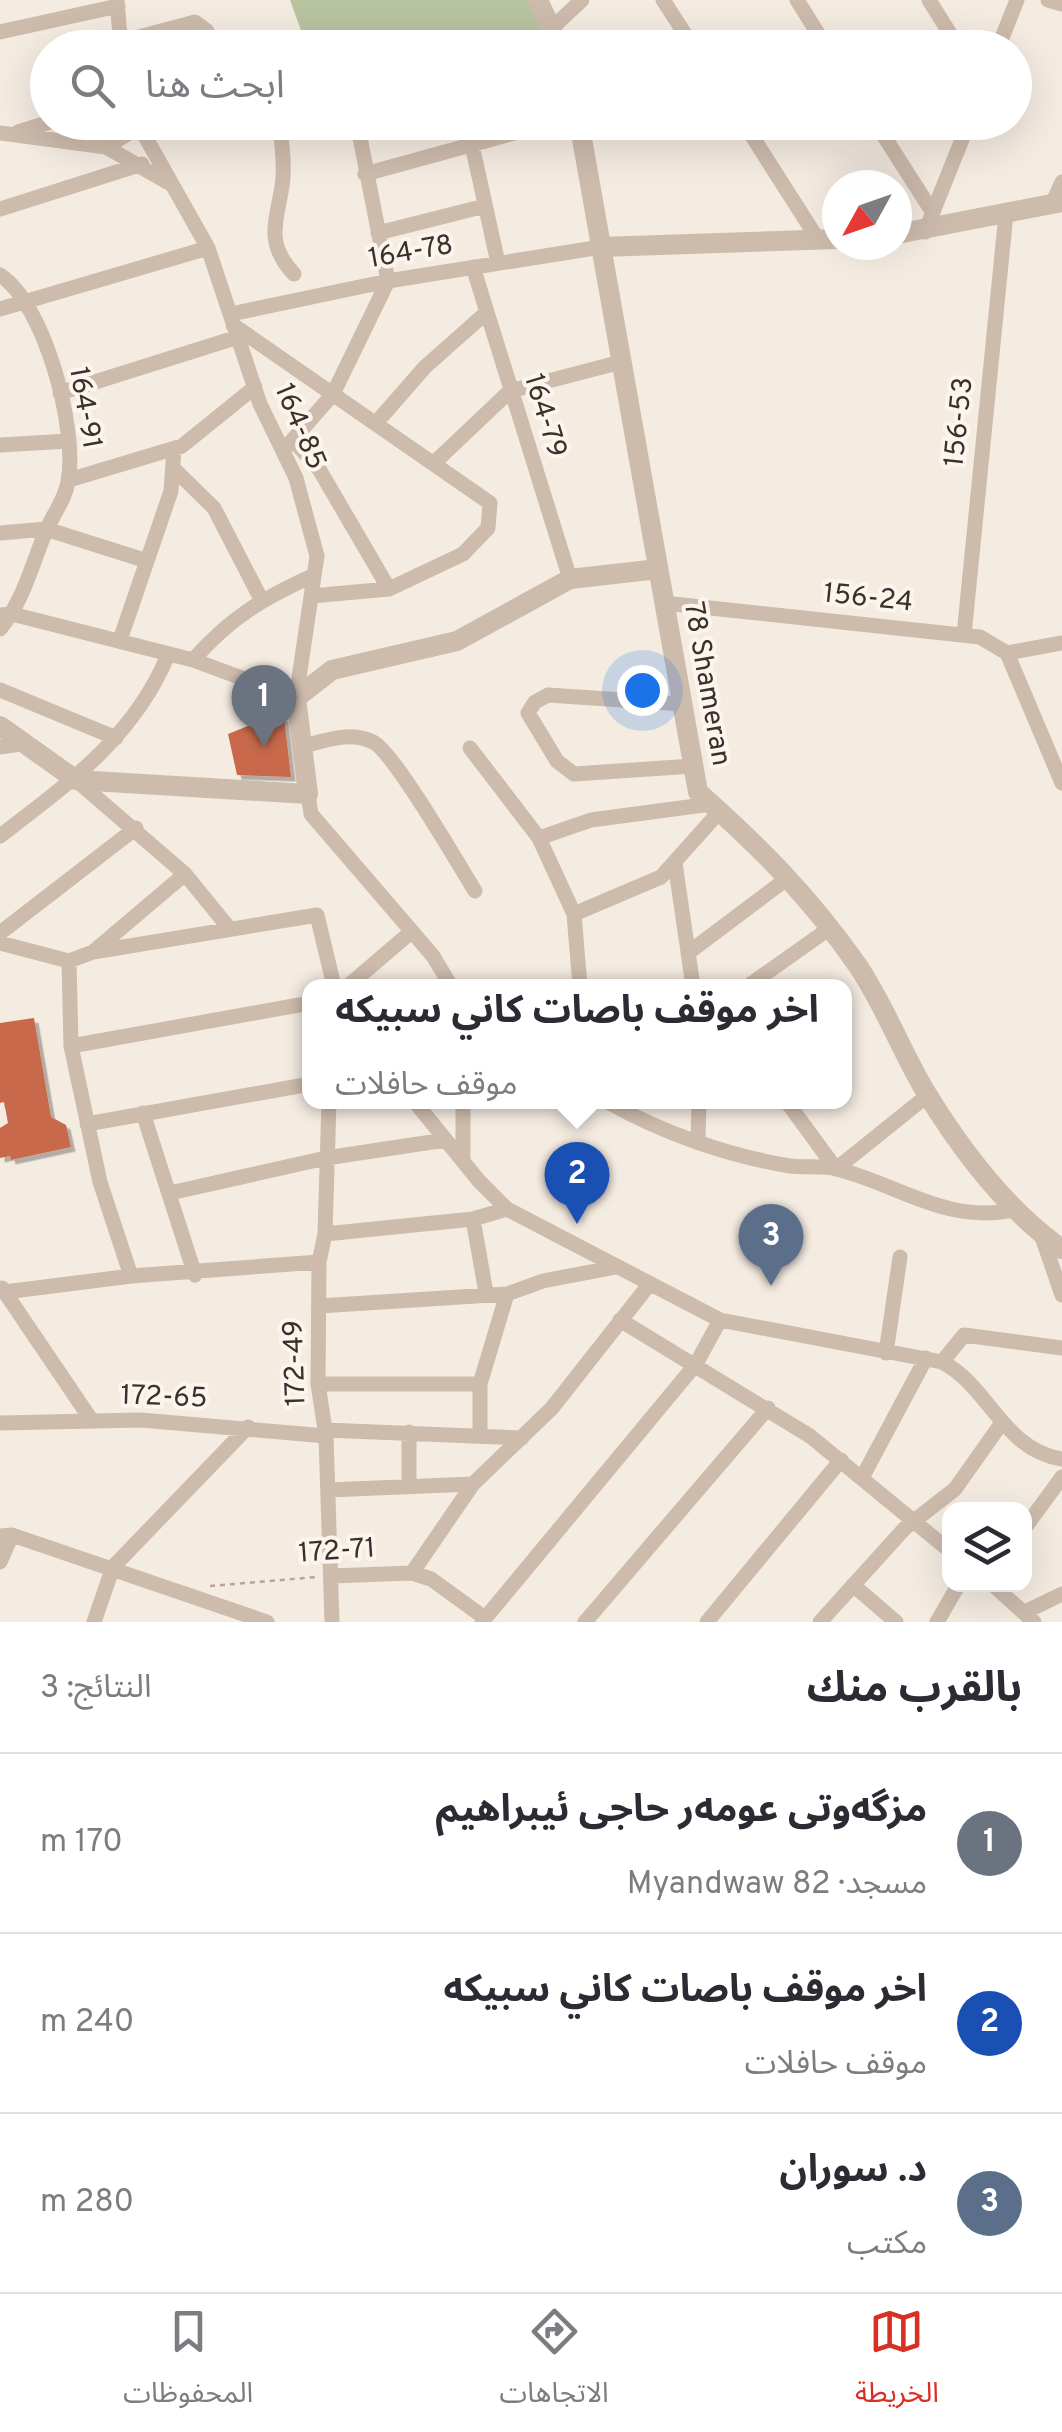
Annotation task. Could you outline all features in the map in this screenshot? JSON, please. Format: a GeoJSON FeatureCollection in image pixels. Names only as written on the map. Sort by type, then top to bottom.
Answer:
{"type":"FeatureCollection","features":[{"type":"Feature","properties":{"kind":"street"},"geometry":{"type":"LineString","coordinates":[[538,0],[552,30]]}},
{"type":"Feature","properties":{"kind":"street"},"geometry":{"type":"LineString","coordinates":[[561,30],[582,0]]}},
{"type":"Feature","properties":{"kind":"street"},"geometry":{"type":"LineString","coordinates":[[662,0],[682,30]]}},
{"type":"Feature","properties":{"kind":"street"},"geometry":{"type":"LineString","coordinates":[[797,0],[816,30]]}},
{"type":"Feature","properties":{"kind":"street"},"geometry":{"type":"LineString","coordinates":[[929,0],[948,30]]}},
{"type":"Feature","properties":{"kind":"street"},"geometry":{"type":"LineString","coordinates":[[1006,30],[1018,0]]}},
{"type":"Feature","properties":{"kind":"street"},"geometry":{"type":"LineString","coordinates":[[1048,0],[1062,4]]}},
{"type":"Feature","properties":{"kind":"street"},"geometry":{"type":"LineString","coordinates":[[0,32],[118,3],[119,30]]}},
{"type":"Feature","properties":{"kind":"street"},"geometry":{"type":"LineString","coordinates":[[170,30],[195,22],[208,30]]}},
{"type":"Feature","properties":{"kind":"street","name":"164-85"},"geometry":{"type":"LineString","coordinates":[[56,140],[106,147],[142,164],[176,188]]}},
{"type":"Feature","properties":{"kind":"street"},"geometry":{"type":"LineString","coordinates":[[103,140],[106,147],[116,140]]}},
{"type":"Feature","properties":{"kind":"street","name":"164-85"},"geometry":{"type":"LineString","coordinates":[[147,140],[208,248],[254,388],[288,445],[317,556],[296,698]]}},
{"type":"Feature","properties":{"kind":"street"},"geometry":{"type":"LineString","coordinates":[[280,140],[282,180],[272,231],[279,255],[294,274]]}},
{"type":"Feature","properties":{"kind":"street"},"geometry":{"type":"LineString","coordinates":[[360,140],[388,281],[333,394],[288,445],[319,469],[389,589]]}},
{"type":"Feature","properties":{"kind":"street"},"geometry":{"type":"LineString","coordinates":[[365,174],[490,140]]}},
{"type":"Feature","properties":{"kind":"street","name":"78 Shameran"},"geometry":{"type":"LineString","coordinates":[[582,140],[698,792],[789,877],[830,928],[880,1003],[928,1095],[1014,1210],[1062,1250]]}},
{"type":"Feature","properties":{"kind":"street"},"geometry":{"type":"LineString","coordinates":[[757,140],[822,232]]}},
{"type":"Feature","properties":{"kind":"street"},"geometry":{"type":"LineString","coordinates":[[885,140],[929,223]]}},
{"type":"Feature","properties":{"kind":"street"},"geometry":{"type":"LineString","coordinates":[[929,223],[961,140]]}},
{"type":"Feature","properties":{"kind":"street"},"geometry":{"type":"LineString","coordinates":[[472,145],[498,264]]}},
{"type":"Feature","properties":{"kind":"street"},"geometry":{"type":"LineString","coordinates":[[0,209],[142,164]]}},
{"type":"Feature","properties":{"kind":"street"},"geometry":{"type":"LineString","coordinates":[[912,229],[1057,204],[1062,182]]}},
{"type":"Feature","properties":{"kind":"street"},"geometry":{"type":"LineString","coordinates":[[378,232],[486,206]]}},
{"type":"Feature","properties":{"kind":"street","name":"156-53"},"geometry":{"type":"LineString","coordinates":[[964,635],[1006,214]]}},
{"type":"Feature","properties":{"kind":"street"},"geometry":{"type":"LineString","coordinates":[[601,247],[822,240]]}},
{"type":"Feature","properties":{"kind":"street","name":"164-78"},"geometry":{"type":"LineString","coordinates":[[60,393],[234,325],[388,281],[601,247]]}},
{"type":"Feature","properties":{"kind":"street"},"geometry":{"type":"LineString","coordinates":[[0,310],[208,248]]}},
{"type":"Feature","properties":{"kind":"street","name":"164-79"},"geometry":{"type":"LineString","coordinates":[[473,268],[570,580]]}},
{"type":"Feature","properties":{"kind":"street","name":"164-91"},"geometry":{"type":"LineString","coordinates":[[0,275],[26,302],[60,393],[69,441],[69,480],[46,529],[32,577],[0,628]]}},
{"type":"Feature","properties":{"kind":"street"},"geometry":{"type":"LineString","coordinates":[[376,424],[425,367],[487,312]]}},
{"type":"Feature","properties":{"kind":"street"},"geometry":{"type":"LineString","coordinates":[[234,325],[490,503],[488,528],[463,554],[389,589],[311,596]]}},
{"type":"Feature","properties":{"kind":"street"},"geometry":{"type":"LineString","coordinates":[[434,463],[510,391],[622,362]]}},
{"type":"Feature","properties":{"kind":"street"},"geometry":{"type":"LineString","coordinates":[[69,480],[174,448],[254,388]]}},
{"type":"Feature","properties":{"kind":"street"},"geometry":{"type":"LineString","coordinates":[[0,445],[69,441]]}},
{"type":"Feature","properties":{"kind":"street"},"geometry":{"type":"LineString","coordinates":[[120,640],[172,491],[174,448]]}},
{"type":"Feature","properties":{"kind":"street"},"geometry":{"type":"LineString","coordinates":[[173,468],[214,508],[262,600]]}},
{"type":"Feature","properties":{"kind":"street"},"geometry":{"type":"LineString","coordinates":[[0,533],[46,529],[147,561]]}},
{"type":"Feature","properties":{"kind":"street"},"geometry":{"type":"LineString","coordinates":[[296,698],[332,670],[457,642],[570,580],[658,569]]}},
{"type":"Feature","properties":{"kind":"street"},"geometry":{"type":"LineString","coordinates":[[193,660],[224,625],[262,600],[314,576]]}},
{"type":"Feature","properties":{"kind":"street","name":"156-24"},"geometry":{"type":"LineString","coordinates":[[664,602],[980,636],[1007,652]]}},
{"type":"Feature","properties":{"kind":"street"},"geometry":{"type":"LineString","coordinates":[[6,615],[193,660],[296,698]]}},
{"type":"Feature","properties":{"kind":"street"},"geometry":{"type":"LineString","coordinates":[[1062,643],[1007,652],[1062,783]]}},
{"type":"Feature","properties":{"kind":"street"},"geometry":{"type":"LineString","coordinates":[[0,836],[76,780],[116,738],[156,684],[168,656]]}},
{"type":"Feature","properties":{"kind":"street"},"geometry":{"type":"LineString","coordinates":[[0,690],[116,738]]}},
{"type":"Feature","properties":{"kind":"street"},"geometry":{"type":"LineString","coordinates":[[682,704],[548,695],[535,702],[528,713],[557,761],[574,774],[693,766]]}},
{"type":"Feature","properties":{"kind":"street"},"geometry":{"type":"LineString","coordinates":[[296,698],[311,814],[434,956],[447,979]]}},
{"type":"Feature","properties":{"kind":"street"},"geometry":{"type":"LineString","coordinates":[[0,726],[11,745],[76,780],[136,828],[185,874],[230,928]]}},
{"type":"Feature","properties":{"kind":"street"},"geometry":{"type":"LineString","coordinates":[[304,746],[347,735],[374,742],[404,777],[475,891]]}},
{"type":"Feature","properties":{"kind":"street"},"geometry":{"type":"LineString","coordinates":[[470,748],[539,838],[574,914],[579,979]]}},
{"type":"Feature","properties":{"kind":"street"},"geometry":{"type":"LineString","coordinates":[[76,780],[308,794]]}},
{"type":"Feature","properties":{"kind":"street"},"geometry":{"type":"LineString","coordinates":[[539,838],[590,820],[716,808]]}},
{"type":"Feature","properties":{"kind":"street"},"geometry":{"type":"LineString","coordinates":[[574,914],[661,877],[716,808]]}},
{"type":"Feature","properties":{"kind":"street"},"geometry":{"type":"LineString","coordinates":[[0,933],[136,828]]}},
{"type":"Feature","properties":{"kind":"street"},"geometry":{"type":"LineString","coordinates":[[675,863],[692,979]]}},
{"type":"Feature","properties":{"kind":"street"},"geometry":{"type":"LineString","coordinates":[[93,952],[185,874]]}},
{"type":"Feature","properties":{"kind":"street"},"geometry":{"type":"LineString","coordinates":[[688,953],[789,877]]}},
{"type":"Feature","properties":{"kind":"street"},"geometry":{"type":"LineString","coordinates":[[0,943],[69,961],[93,952],[318,915],[332,979]]}},
{"type":"Feature","properties":{"kind":"street"},"geometry":{"type":"LineString","coordinates":[[758,979],[830,928]]}},
{"type":"Feature","properties":{"kind":"street"},"geometry":{"type":"LineString","coordinates":[[356,979],[411,932]]}},
{"type":"Feature","properties":{"kind":"street"},"geometry":{"type":"LineString","coordinates":[[69,961],[71,1046],[100,1182],[131,1276]]}},
{"type":"Feature","properties":{"kind":"street"},"geometry":{"type":"LineString","coordinates":[[71,1046],[302,1003]]}},
{"type":"Feature","properties":{"kind":"street"},"geometry":{"type":"LineString","coordinates":[[87,1124],[302,1085]]}},
{"type":"Feature","properties":{"kind":"street"},"geometry":{"type":"LineString","coordinates":[[836,1168],[928,1095]]}},
{"type":"Feature","properties":{"kind":"street","name":"172-49"},"geometry":{"type":"LineString","coordinates":[[329,1109],[325,1234],[319,1262],[318,1384],[326,1433],[332,1622]]}},
{"type":"Feature","properties":{"kind":"street"},"geometry":{"type":"LineString","coordinates":[[421,1109],[462,1161],[508,1209],[648,1286],[720,1320],[934,1360],[958,1370],[1001,1424],[1027,1445],[1062,1460]]}},
{"type":"Feature","properties":{"kind":"street"},"geometry":{"type":"LineString","coordinates":[[462,1161],[463,1109]]}},
{"type":"Feature","properties":{"kind":"street"},"geometry":{"type":"LineString","coordinates":[[620,1109],[698,1140],[790,1166],[836,1168],[915,1200],[984,1216],[1014,1210]]}},
{"type":"Feature","properties":{"kind":"street"},"geometry":{"type":"LineString","coordinates":[[698,1109],[698,1140]]}},
{"type":"Feature","properties":{"kind":"street"},"geometry":{"type":"LineString","coordinates":[[792,1109],[836,1168]]}},
{"type":"Feature","properties":{"kind":"street"},"geometry":{"type":"LineString","coordinates":[[142,1113],[196,1275]]}},
{"type":"Feature","properties":{"kind":"street"},"geometry":{"type":"LineString","coordinates":[[170,1193],[326,1158],[445,1140]]}},
{"type":"Feature","properties":{"kind":"street"},"geometry":{"type":"LineString","coordinates":[[325,1234],[472,1219],[508,1209]]}},
{"type":"Feature","properties":{"kind":"street"},"geometry":{"type":"LineString","coordinates":[[472,1219],[486,1293]]}},
{"type":"Feature","properties":{"kind":"street"},"geometry":{"type":"LineString","coordinates":[[1041,1234],[1062,1295]]}},
{"type":"Feature","properties":{"kind":"street"},"geometry":{"type":"LineString","coordinates":[[886,1354],[900,1257]]}},
{"type":"Feature","properties":{"kind":"street"},"geometry":{"type":"LineString","coordinates":[[92,1421],[2,1289],[319,1262]]}},
{"type":"Feature","properties":{"kind":"street"},"geometry":{"type":"LineString","coordinates":[[319,1306],[507,1294],[542,1281],[616,1268]]}},
{"type":"Feature","properties":{"kind":"street"},"geometry":{"type":"LineString","coordinates":[[412,1573],[473,1484],[563,1394],[648,1286]]}},
{"type":"Feature","properties":{"kind":"street"},"geometry":{"type":"LineString","coordinates":[[480,1434],[480,1384],[507,1294]]}},
{"type":"Feature","properties":{"kind":"street"},"geometry":{"type":"LineString","coordinates":[[620,1320],[768,1408],[864,1476],[942,1544]]}},
{"type":"Feature","properties":{"kind":"street"},"geometry":{"type":"LineString","coordinates":[[484,1620],[696,1364],[720,1320]]}},
{"type":"Feature","properties":{"kind":"street"},"geometry":{"type":"LineString","coordinates":[[864,1476],[934,1360],[964,1336],[1062,1348]]}},
{"type":"Feature","properties":{"kind":"street"},"geometry":{"type":"LineString","coordinates":[[318,1384],[480,1384]]}},
{"type":"Feature","properties":{"kind":"street"},"geometry":{"type":"LineString","coordinates":[[585,1622],[768,1408]]}},
{"type":"Feature","properties":{"kind":"street","name":"172-65"},"geometry":{"type":"LineString","coordinates":[[0,1422],[92,1421],[522,1438]]}},
{"type":"Feature","properties":{"kind":"street"},"geometry":{"type":"LineString","coordinates":[[820,1622],[914,1522],[955,1489],[1001,1424]]}},
{"type":"Feature","properties":{"kind":"street"},"geometry":{"type":"LineString","coordinates":[[94,1622],[113,1567],[248,1428]]}},
{"type":"Feature","properties":{"kind":"street"},"geometry":{"type":"LineString","coordinates":[[408,1432],[409,1487]]}},
{"type":"Feature","properties":{"kind":"street"},"geometry":{"type":"LineString","coordinates":[[707,1622],[840,1460]]}},
{"type":"Feature","properties":{"kind":"street"},"geometry":{"type":"LineString","coordinates":[[1032,1518],[1062,1477]]}},
{"type":"Feature","properties":{"kind":"street"},"geometry":{"type":"LineString","coordinates":[[328,1490],[473,1484]]}},
{"type":"Feature","properties":{"kind":"street"},"geometry":{"type":"LineString","coordinates":[[0,1562],[6,1536],[113,1567],[267,1622]]}},
{"type":"Feature","properties":{"kind":"street","name":"172-71"},"geometry":{"type":"LineString","coordinates":[[331,1576],[412,1573],[431,1579],[484,1620]]}},
{"type":"Feature","properties":{"kind":"street"},"geometry":{"type":"LineString","coordinates":[[854,1585],[896,1622]]}},
{"type":"Feature","properties":{"kind":"street"},"geometry":{"type":"LineString","coordinates":[[937,1622],[954,1592]]}},
{"type":"Feature","properties":{"kind":"street"},"geometry":{"type":"LineString","coordinates":[[1001,1592],[1029,1617],[1062,1594]]}},
{"type":"Feature","properties":{"kind":"street"},"geometry":{"type":"LineString","coordinates":[[214,1622],[221,1604]]}},
{"type":"Feature","properties":{"kind":"path","name":"172-71"},"geometry":{"type":"LineString","coordinates":[[179,1589],[331,1576]]}},
{"type":"Feature","properties":{"kind":"green space"},"geometry":{"type":"Polygon","coordinates":[[[290,0],[528,0],[542,30],[301,30],[290,0]]]}},
{"type":"Feature","properties":{"kind":"building"},"geometry":{"type":"Polygon","coordinates":[[[273,716],[284,717],[291,777],[237,775],[228,734],[273,716]]]}},
{"type":"Feature","properties":{"kind":"building"},"geometry":{"type":"Polygon","coordinates":[[[34,1018],[51,1117],[66,1125],[71,1147],[11,1160],[10,1156],[0,1158],[0,1128],[8,1123],[4,1102],[0,1103],[0,1023],[34,1018]]]}},
{"type":"Feature","properties":{"kind":"place","name":"مزگەوتی عومەر حاجی ئیبراهیم"},"geometry":{"type":"Point","coordinates":[264,747]}},
{"type":"Feature","properties":{"kind":"place","name":"اخر موقف باصات كاني سبيكه"},"geometry":{"type":"Point","coordinates":[577,1224]}},
{"type":"Feature","properties":{"kind":"place","name":"د. سوران"},"geometry":{"type":"Point","coordinates":[771,1286]}}]}
